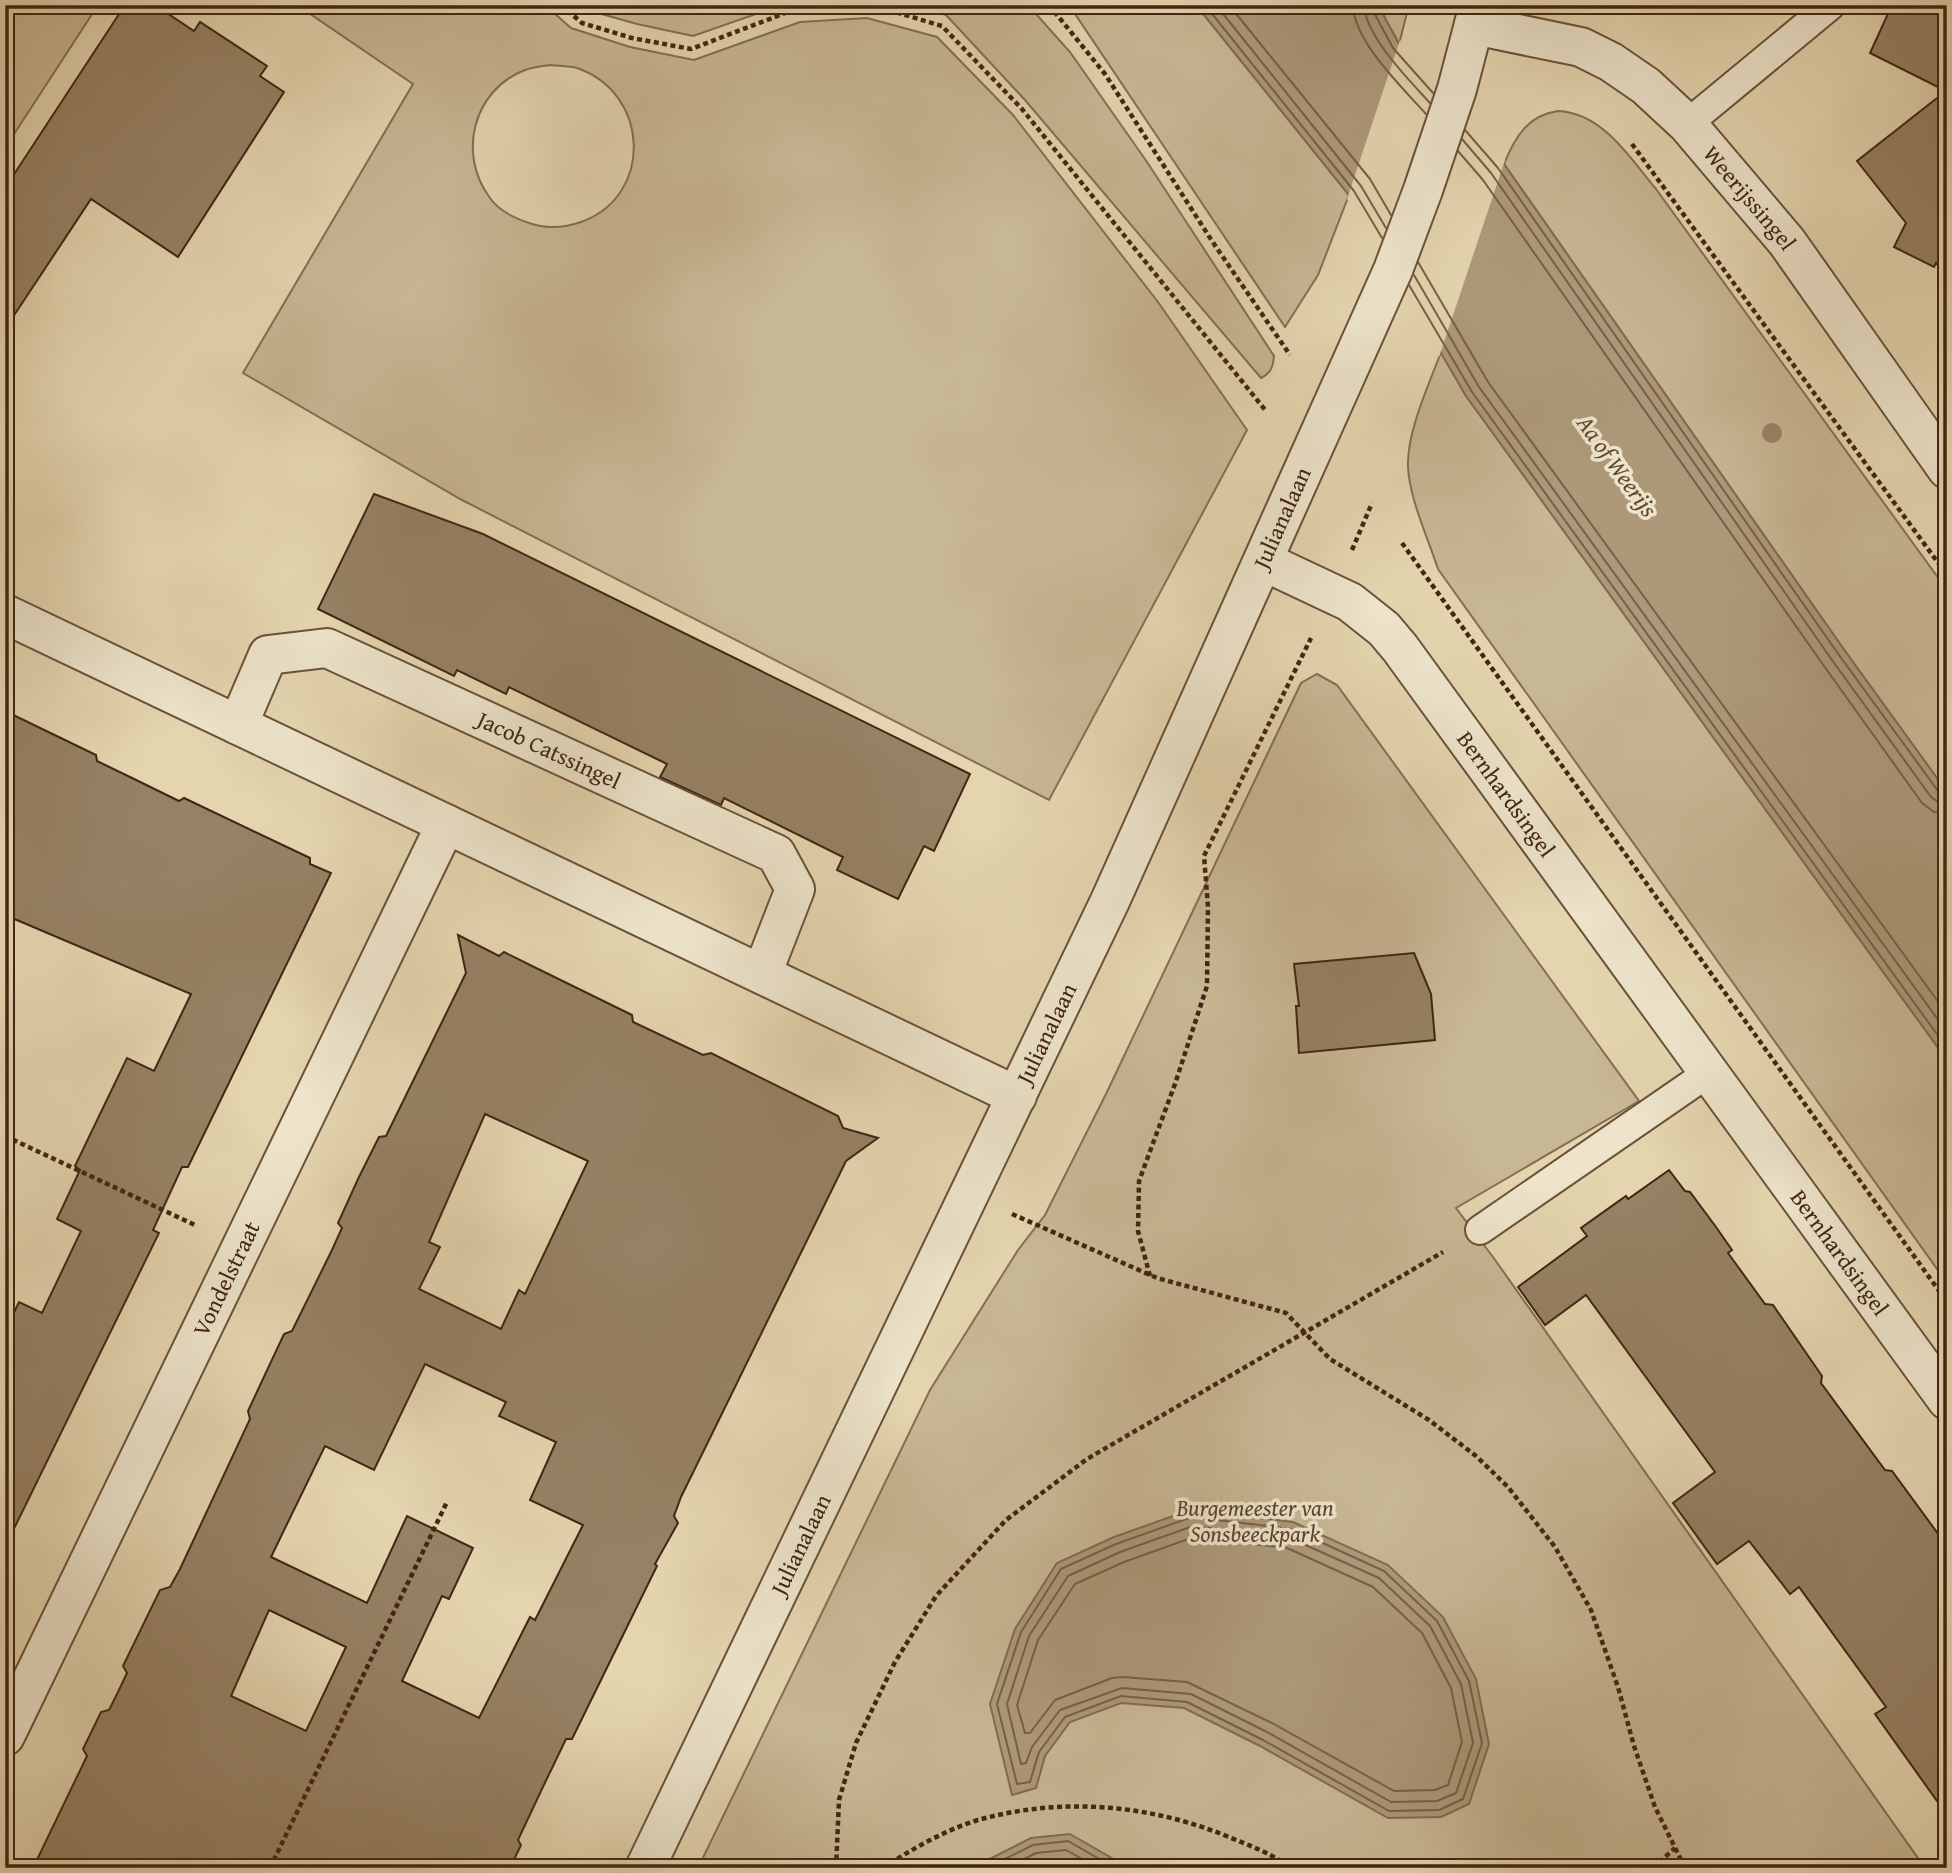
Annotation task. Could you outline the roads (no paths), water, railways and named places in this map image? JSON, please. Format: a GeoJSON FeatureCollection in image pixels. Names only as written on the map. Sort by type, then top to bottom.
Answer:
{"type":"FeatureCollection","features":[{"type":"Feature","properties":{"kind":"street","name":"Weerijssingel"},"geometry":{"type":"LineString","coordinates":[[1477,15],[1519,35],[1581,47],[1611,62],[1646,86],[1687,124],[1787,242],[1943,451]]}},
{"type":"Feature","properties":{"kind":"street","name":"Julianalaan"},"geometry":{"type":"LineString","coordinates":[[645,1868],[1110,901],[1263,561],[1393,270],[1457,89],[1477,15]]}},
{"type":"Feature","properties":{"kind":"street","name":"Bernhardsingel"},"geometry":{"type":"LineString","coordinates":[[1263,561],[1350,602],[1384,629],[1400,648],[1947,1400]]}},
{"type":"Feature","properties":{"kind":"street"},"geometry":{"type":"LineString","coordinates":[[5,614],[1017,1096]]}},
{"type":"Feature","properties":{"kind":"street","name":"Jacob Catssingel"},"geometry":{"type":"LineString","coordinates":[[238,725],[268,654],[327,648],[776,854],[795,889],[762,974]]}},
{"type":"Feature","properties":{"kind":"street","name":"Vondelstraat"},"geometry":{"type":"LineString","coordinates":[[5,1735],[446,824]]}},
{"type":"Feature","properties":{"kind":"lane"},"geometry":{"type":"LineString","coordinates":[[1687,124],[1831,5]]}},
{"type":"Feature","properties":{"kind":"lane"},"geometry":{"type":"LineString","coordinates":[[1480,1230],[1708,1073]]}},
{"type":"Feature","properties":{"kind":"water","name":"Aa of Weerijs"},"geometry":{"type":"Polygon","coordinates":[[[1196,5],[1378,5],[1399,44],[1504,164],[1947,792],[1947,1060],[1466,396],[1349,195],[1196,5]]]}},
{"type":"Feature","properties":{"kind":"water"},"geometry":{"type":"Polygon","coordinates":[[[1190,1510],[1293,1522],[1388,1565],[1443,1617],[1476,1679],[1489,1744],[1469,1804],[1441,1817],[1388,1818],[1260,1746],[1184,1708],[1121,1703],[1070,1722],[1045,1756],[1036,1788],[1012,1795],[990,1704],[1015,1629],[1057,1563],[1114,1537],[1190,1510]]]}},
{"type":"Feature","properties":{"kind":"water"},"geometry":{"type":"Polygon","coordinates":[[[1070,1834],[1129,1868],[972,1868],[1031,1838],[1070,1834]]]}},
{"type":"Feature","properties":{"kind":"park label","name":"Burgemeester van Sonsbeeckpark"},"geometry":{"type":"Point","coordinates":[1255,1521]}}]}
